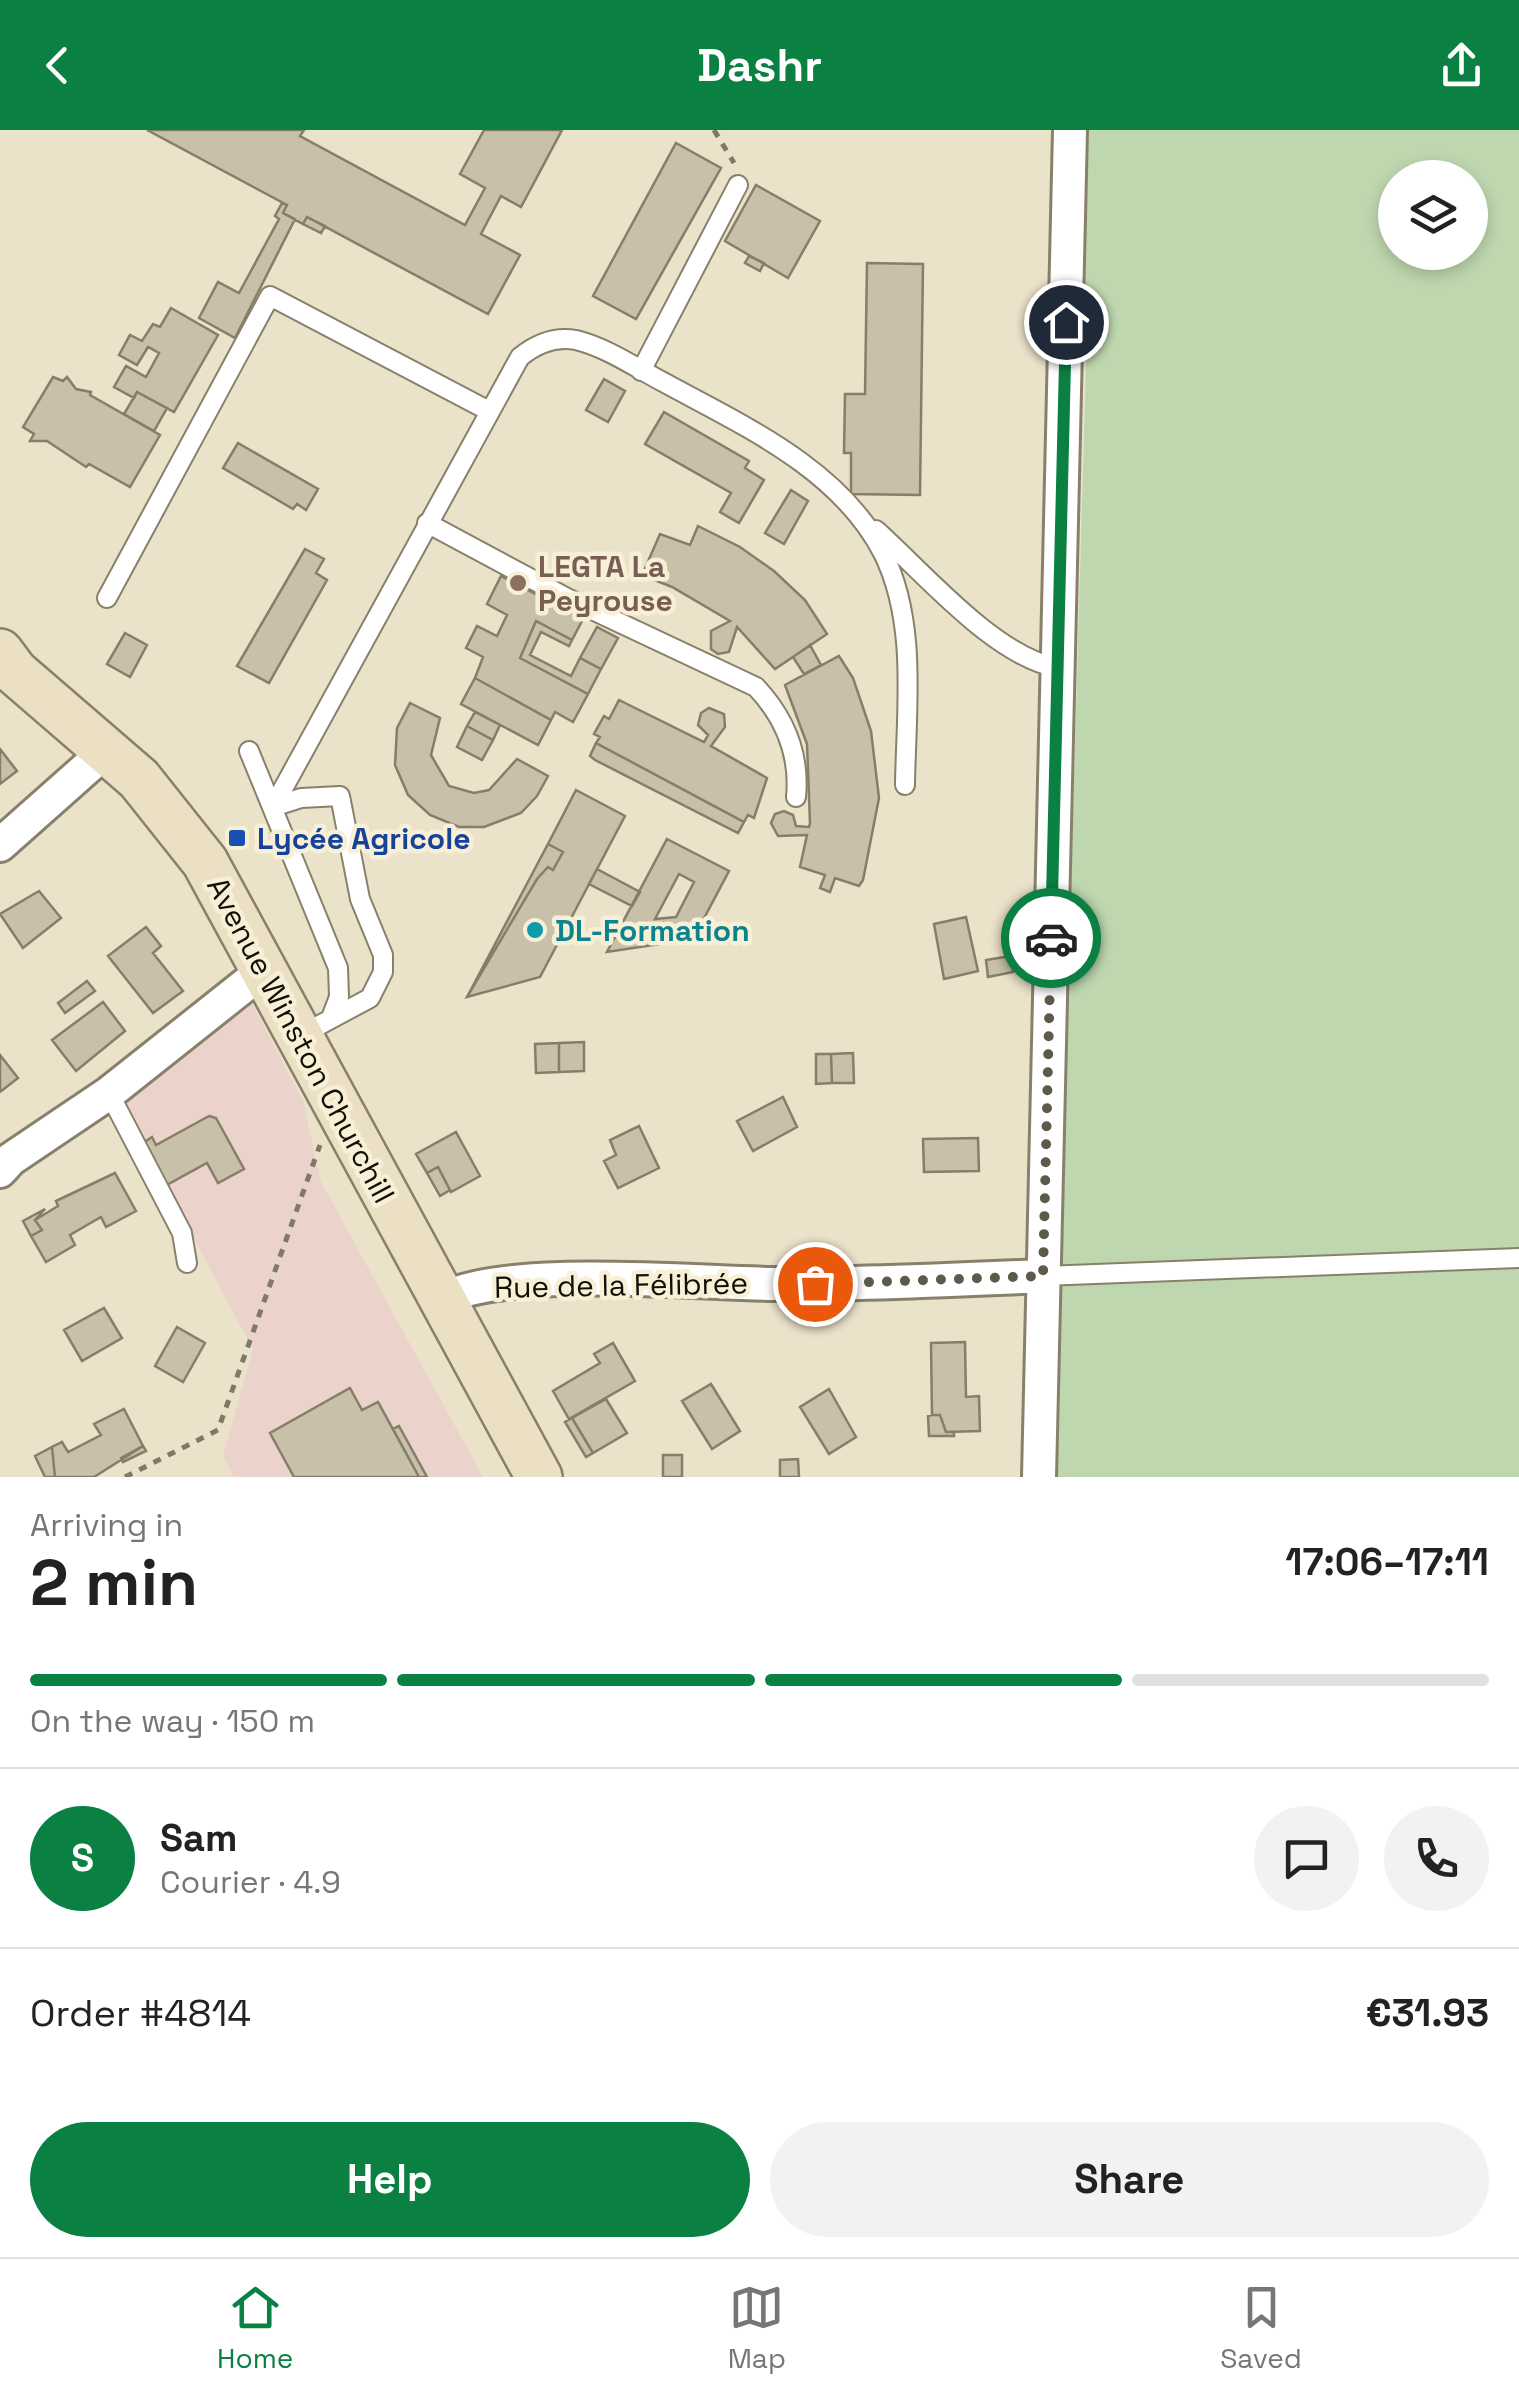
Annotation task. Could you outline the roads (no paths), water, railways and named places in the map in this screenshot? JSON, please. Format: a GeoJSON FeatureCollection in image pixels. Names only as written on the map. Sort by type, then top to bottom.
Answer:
{"type":"FeatureCollection","features":[{"type":"Feature","properties":{"kind":"main road","name":"Avenue Winston Churchill"},"geometry":{"type":"LineString","coordinates":[[0,652],[15,672],[108,750],[170,814],[205,862],[264,970],[315,1027],[441,1300],[539,1477]]}},
{"type":"Feature","properties":{"kind":"street"},"geometry":{"type":"LineString","coordinates":[[1039,1477],[1070,130]]}},
{"type":"Feature","properties":{"kind":"street"},"geometry":{"type":"LineString","coordinates":[[0,845],[108,750]]}},
{"type":"Feature","properties":{"kind":"street"},"geometry":{"type":"LineString","coordinates":[[4,1161],[108,1093],[264,970]]}},
{"type":"Feature","properties":{"kind":"street","name":"Rue de la Félibrée"},"geometry":{"type":"LineString","coordinates":[[441,1300],[458,1290],[494,1283],[686,1280],[780,1284],[1043,1276]]}},
{"type":"Feature","properties":{"kind":"lane"},"geometry":{"type":"LineString","coordinates":[[641,371],[738,185]]}},
{"type":"Feature","properties":{"kind":"lane"},"geometry":{"type":"LineString","coordinates":[[107,598],[270,296],[490,411]]}},
{"type":"Feature","properties":{"kind":"lane"},"geometry":{"type":"LineString","coordinates":[[273,807],[520,357],[536,344],[575,340],[641,371],[792,455],[1000,642],[1040,665],[1058,668]]}},
{"type":"Feature","properties":{"kind":"lane"},"geometry":{"type":"LineString","coordinates":[[861,516],[888,566],[904,625],[905,786]]}},
{"type":"Feature","properties":{"kind":"lane"},"geometry":{"type":"LineString","coordinates":[[427,524],[566,598],[756,687],[775,707],[796,756],[796,797]]}},
{"type":"Feature","properties":{"kind":"lane"},"geometry":{"type":"LineString","coordinates":[[248,751],[338,968],[339,997],[315,1027]]}},
{"type":"Feature","properties":{"kind":"lane"},"geometry":{"type":"LineString","coordinates":[[273,807],[301,798],[340,796],[360,899],[383,955],[383,972],[370,998],[315,1027]]}},
{"type":"Feature","properties":{"kind":"lane"},"geometry":{"type":"LineString","coordinates":[[108,1093],[182,1233],[186,1263]]}},
{"type":"Feature","properties":{"kind":"lane"},"geometry":{"type":"LineString","coordinates":[[1043,1276],[1519,1258]]}},
{"type":"Feature","properties":{"kind":"place","name":"LEGTA La Peyrouse"},"geometry":{"type":"Point","coordinates":[518,583]}},
{"type":"Feature","properties":{"kind":"place","name":"Lycée Agricole"},"geometry":{"type":"Point","coordinates":[237,838]}},
{"type":"Feature","properties":{"kind":"place","name":"DL-Formation"},"geometry":{"type":"Point","coordinates":[535,930]}}]}
